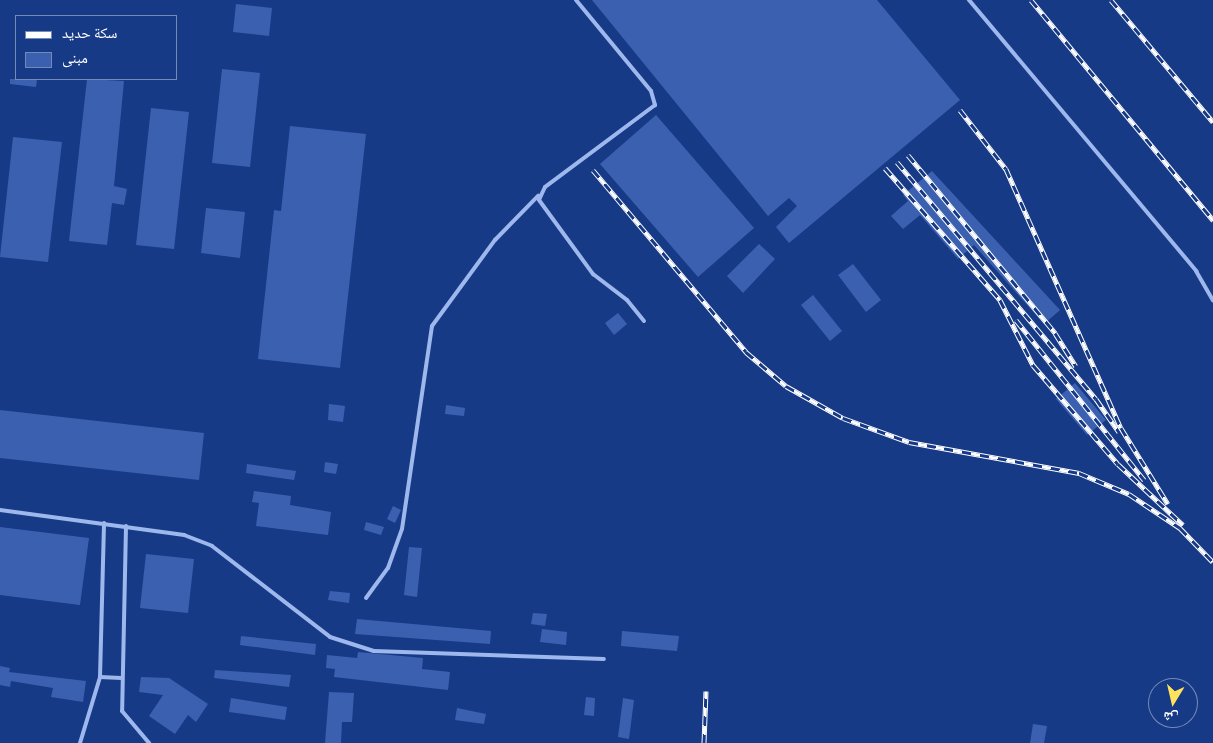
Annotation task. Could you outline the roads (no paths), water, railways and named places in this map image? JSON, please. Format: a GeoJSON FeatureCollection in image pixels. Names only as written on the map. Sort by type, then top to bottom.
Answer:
{"type":"FeatureCollection","features":[{"type":"Feature","properties":{"kind":"lane"},"geometry":{"type":"LineString","coordinates":[[366,598],[388,568],[408,508],[410,454],[432,326],[495,240],[538,196],[655,105],[650,91],[576,0]]}},
{"type":"Feature","properties":{"kind":"lane"},"geometry":{"type":"LineString","coordinates":[[969,0],[1196,271],[1213,302]]}},
{"type":"Feature","properties":{"kind":"lane"},"geometry":{"type":"LineString","coordinates":[[538,196],[593,274],[627,300],[644,322]]}},
{"type":"Feature","properties":{"kind":"lane"},"geometry":{"type":"LineString","coordinates":[[0,510],[184,535],[212,546],[330,637],[346,644],[374,651],[604,659]]}},
{"type":"Feature","properties":{"kind":"lane"},"geometry":{"type":"LineString","coordinates":[[80,743],[100,677],[104,523]]}},
{"type":"Feature","properties":{"kind":"lane"},"geometry":{"type":"LineString","coordinates":[[126,526],[121,678],[122,711],[149,743]]}},
{"type":"Feature","properties":{"kind":"lane"},"geometry":{"type":"LineString","coordinates":[[100,677],[121,678]]}},
{"type":"Feature","properties":{"kind":"railway"},"geometry":{"type":"LineString","coordinates":[[1031,0],[1213,220]]}},
{"type":"Feature","properties":{"kind":"railway"},"geometry":{"type":"LineString","coordinates":[[1111,0],[1213,122]]}},
{"type":"Feature","properties":{"kind":"railway"},"geometry":{"type":"LineString","coordinates":[[960,110],[1006,169],[1121,428],[1168,504]]}},
{"type":"Feature","properties":{"kind":"railway"},"geometry":{"type":"LineString","coordinates":[[908,155],[1055,333],[1076,366]]}},
{"type":"Feature","properties":{"kind":"railway"},"geometry":{"type":"LineString","coordinates":[[897,162],[1096,399],[1119,432]]}},
{"type":"Feature","properties":{"kind":"railway"},"geometry":{"type":"LineString","coordinates":[[885,168],[1000,300],[1033,365],[1118,464],[1183,525]]}},
{"type":"Feature","properties":{"kind":"railway"},"geometry":{"type":"LineString","coordinates":[[593,170],[746,352],[786,386],[843,418],[909,442],[1079,473],[1129,494],[1180,528],[1213,562]]}},
{"type":"Feature","properties":{"kind":"railway"},"geometry":{"type":"LineString","coordinates":[[1016,320],[1144,480]]}},
{"type":"Feature","properties":{"kind":"railway"},"geometry":{"type":"LineString","coordinates":[[704,743],[706,691]]}}]}
